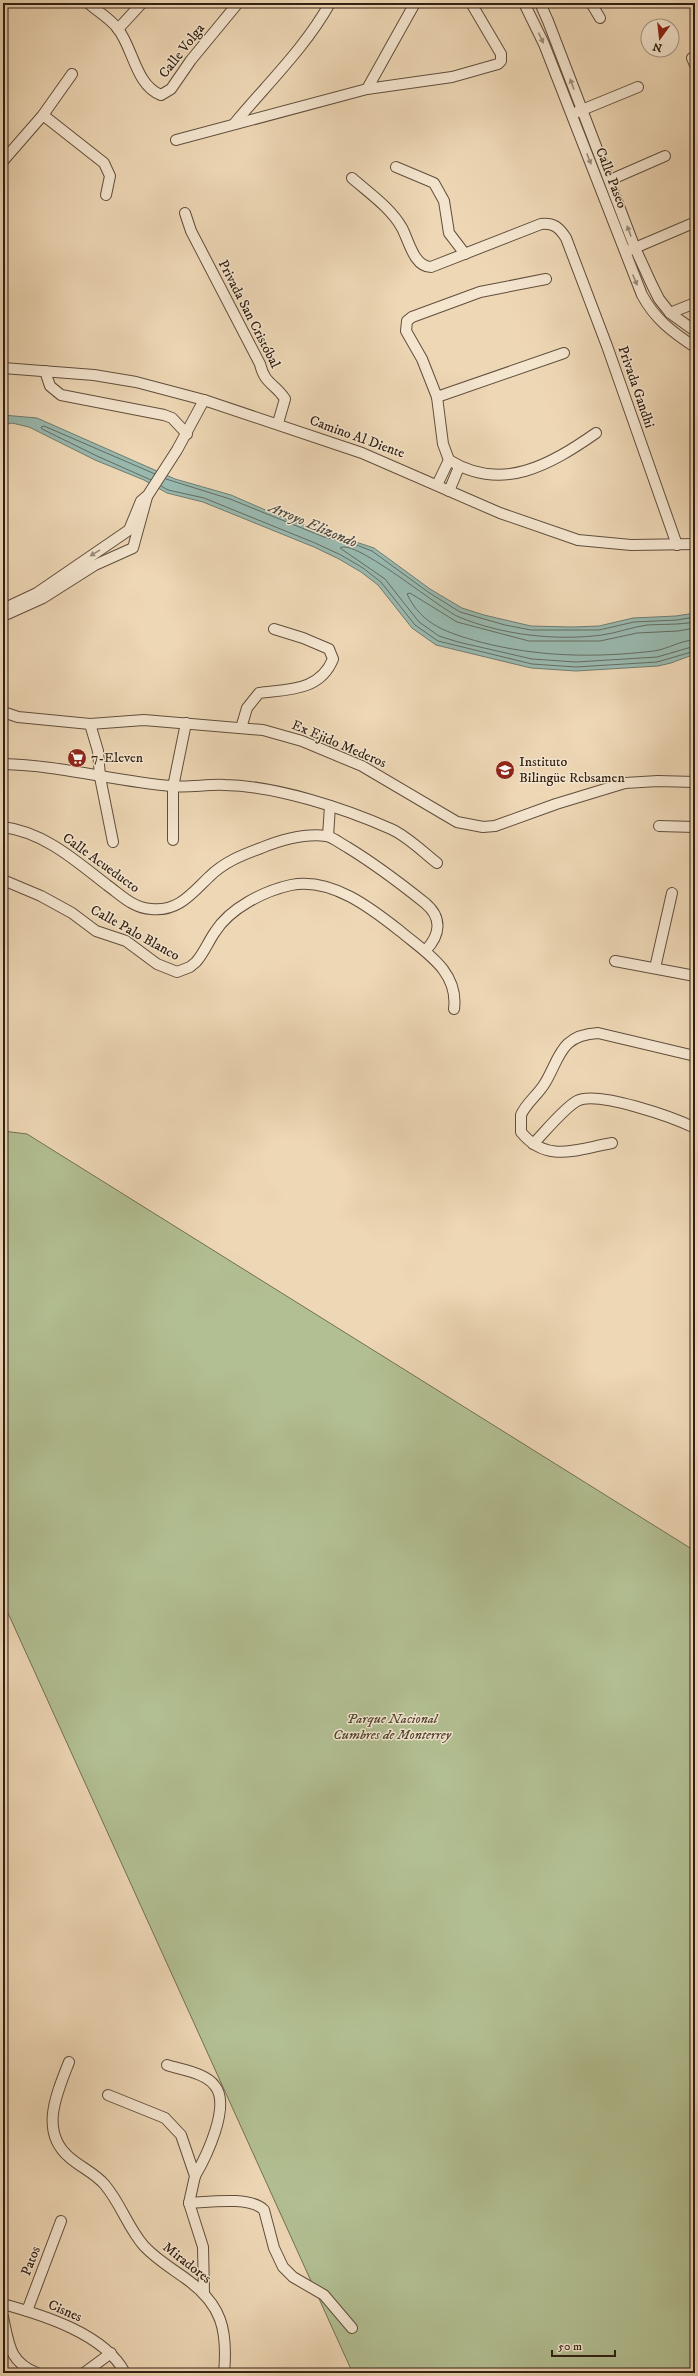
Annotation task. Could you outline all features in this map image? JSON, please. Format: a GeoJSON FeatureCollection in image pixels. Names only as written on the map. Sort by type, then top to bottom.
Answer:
{"type":"FeatureCollection","features":[{"type":"Feature","properties":{"kind":"street"},"geometry":{"type":"LineString","coordinates":[[88,3],[118,29],[142,3]]}},
{"type":"Feature","properties":{"kind":"street","name":"Calle Volga"},"geometry":{"type":"LineString","coordinates":[[118,29],[144,80],[151,89],[162,95],[171,89],[191,60],[238,3]]}},
{"type":"Feature","properties":{"kind":"street"},"geometry":{"type":"LineString","coordinates":[[234,124],[300,49],[318,26],[330,3]]}},
{"type":"Feature","properties":{"kind":"street"},"geometry":{"type":"LineString","coordinates":[[367,90],[415,3]]}},
{"type":"Feature","properties":{"kind":"street"},"geometry":{"type":"LineString","coordinates":[[176,140],[367,90],[452,77],[498,64],[501,61],[501,54],[470,3]]}},
{"type":"Feature","properties":{"kind":"street","name":"Calle Paseo"},"geometry":{"type":"LineString","coordinates":[[524,3],[544,44],[639,289],[654,314],[672,333],[695,347]]}},
{"type":"Feature","properties":{"kind":"street"},"geometry":{"type":"LineString","coordinates":[[540,3],[581,110],[610,180],[635,248],[659,299],[670,313],[695,331]]}},
{"type":"Feature","properties":{"kind":"street"},"geometry":{"type":"LineString","coordinates":[[591,3],[600,18]]}},
{"type":"Feature","properties":{"kind":"street"},"geometry":{"type":"LineString","coordinates":[[3,161],[43,115],[72,74]]}},
{"type":"Feature","properties":{"kind":"street"},"geometry":{"type":"LineString","coordinates":[[571,114],[638,87]]}},
{"type":"Feature","properties":{"kind":"street"},"geometry":{"type":"LineString","coordinates":[[43,115],[104,163],[110,176],[106,195]]}},
{"type":"Feature","properties":{"kind":"street"},"geometry":{"type":"LineString","coordinates":[[610,180],[665,156]]}},
{"type":"Feature","properties":{"kind":"street"},"geometry":{"type":"LineString","coordinates":[[352,178],[393,215],[422,265],[432,267],[465,254],[449,233],[444,200],[434,183],[396,167]]}},
{"type":"Feature","properties":{"kind":"street","name":"Privada San Cristóbal"},"geometry":{"type":"LineString","coordinates":[[185,213],[191,231],[260,364],[262,375],[285,399],[278,423]]}},
{"type":"Feature","properties":{"kind":"street","name":"Privada Gandhi"},"geometry":{"type":"LineString","coordinates":[[465,254],[541,224],[556,225],[566,238],[607,346],[677,546]]}},
{"type":"Feature","properties":{"kind":"street"},"geometry":{"type":"LineString","coordinates":[[624,252],[690,224]]}},
{"type":"Feature","properties":{"kind":"street"},"geometry":{"type":"LineString","coordinates":[[546,279],[480,292],[412,317],[407,322],[406,332],[422,359],[437,398],[443,444],[449,460],[459,467],[473,473],[510,475],[547,462],[596,433]]}},
{"type":"Feature","properties":{"kind":"street"},"geometry":{"type":"LineString","coordinates":[[670,313],[695,303]]}},
{"type":"Feature","properties":{"kind":"street"},"geometry":{"type":"LineString","coordinates":[[437,398],[564,353]]}},
{"type":"Feature","properties":{"kind":"street","name":"Camino Al Diente"},"geometry":{"type":"LineString","coordinates":[[3,368],[94,375],[136,382],[204,400],[278,423],[374,458],[500,513],[578,540],[611,544],[677,546],[695,544]]}},
{"type":"Feature","properties":{"kind":"street"},"geometry":{"type":"LineString","coordinates":[[45,371],[50,386],[61,395],[172,418],[187,434]]}},
{"type":"Feature","properties":{"kind":"street"},"geometry":{"type":"LineString","coordinates":[[5,612],[43,598],[95,565],[133,548],[133,533],[141,502],[149,493],[187,434],[204,400]]}},
{"type":"Feature","properties":{"kind":"street"},"geometry":{"type":"LineString","coordinates":[[437,485],[449,460]]}},
{"type":"Feature","properties":{"kind":"street"},"geometry":{"type":"LineString","coordinates":[[449,491],[459,467]]}},
{"type":"Feature","properties":{"kind":"street"},"geometry":{"type":"LineString","coordinates":[[5,612],[113,542],[133,533]]}},
{"type":"Feature","properties":{"kind":"street"},"geometry":{"type":"LineString","coordinates":[[113,542],[117,556]]}},
{"type":"Feature","properties":{"kind":"street"},"geometry":{"type":"LineString","coordinates":[[240,728],[247,708],[259,693],[316,682],[329,669],[333,659],[329,649],[303,638],[274,629]]}},
{"type":"Feature","properties":{"kind":"street","name":"Ex Ejido Mederos"},"geometry":{"type":"LineString","coordinates":[[3,712],[18,717],[90,724],[144,720],[264,730],[302,741],[362,766],[457,822],[483,828],[500,824],[556,804],[625,783],[658,781],[695,782]]}},
{"type":"Feature","properties":{"kind":"street"},"geometry":{"type":"LineString","coordinates":[[173,840],[172,787],[186,723]]}},
{"type":"Feature","properties":{"kind":"street"},"geometry":{"type":"LineString","coordinates":[[90,724],[98,751],[100,777],[113,842]]}},
{"type":"Feature","properties":{"kind":"street"},"geometry":{"type":"LineString","coordinates":[[3,764],[38,765],[100,777],[172,787],[226,784],[281,793],[330,806],[392,829],[437,863]]}},
{"type":"Feature","properties":{"kind":"street"},"geometry":{"type":"LineString","coordinates":[[330,806],[328,836],[377,866],[427,905],[435,916],[438,934],[426,950],[450,980],[454,990],[454,1009]]}},
{"type":"Feature","properties":{"kind":"street"},"geometry":{"type":"LineString","coordinates":[[659,826],[695,827]]}},
{"type":"Feature","properties":{"kind":"street","name":"Calle Acueducto"},"geometry":{"type":"LineString","coordinates":[[3,827],[14,828],[40,838],[69,856],[133,905],[150,909],[173,907],[185,901],[219,868],[233,859],[294,837],[328,836]]}},
{"type":"Feature","properties":{"kind":"street","name":"Calle Palo Blanco"},"geometry":{"type":"LineString","coordinates":[[3,880],[42,896],[72,913],[96,931],[126,941],[158,964],[177,972],[190,967],[196,962],[215,932],[233,912],[245,903],[291,885],[310,885],[327,888],[358,901],[426,950]]}},
{"type":"Feature","properties":{"kind":"street"},"geometry":{"type":"LineString","coordinates":[[655,968],[672,893]]}},
{"type":"Feature","properties":{"kind":"street"},"geometry":{"type":"LineString","coordinates":[[615,962],[695,976]]}},
{"type":"Feature","properties":{"kind":"street"},"geometry":{"type":"LineString","coordinates":[[612,1143],[550,1153],[533,1144],[521,1132],[520,1115],[545,1083],[560,1052],[566,1045],[587,1035],[598,1034],[695,1056]]}},
{"type":"Feature","properties":{"kind":"street"},"geometry":{"type":"LineString","coordinates":[[533,1144],[576,1102],[586,1099],[610,1102],[658,1112],[695,1128]]}},
{"type":"Feature","properties":{"kind":"street","name":"Miradores"},"geometry":{"type":"LineString","coordinates":[[69,2062],[52,2112],[52,2129],[58,2145],[69,2158],[104,2184],[130,2228],[145,2247],[204,2293],[222,2321],[225,2343],[224,2373]]}},
{"type":"Feature","properties":{"kind":"street"},"geometry":{"type":"LineString","coordinates":[[167,2065],[208,2080],[215,2086],[219,2095],[219,2113],[209,2151],[195,2176],[189,2202],[203,2247],[204,2293]]}},
{"type":"Feature","properties":{"kind":"street"},"geometry":{"type":"LineString","coordinates":[[108,2096],[165,2118],[173,2124],[181,2135],[195,2176]]}},
{"type":"Feature","properties":{"kind":"street"},"geometry":{"type":"LineString","coordinates":[[189,2202],[244,2202],[261,2206],[264,2210],[274,2248],[283,2267],[293,2277],[324,2295],[352,2328]]}},
{"type":"Feature","properties":{"kind":"street","name":"Patos"},"geometry":{"type":"LineString","coordinates":[[27,2311],[61,2221]]}},
{"type":"Feature","properties":{"kind":"street","name":"Cisnes"},"geometry":{"type":"LineString","coordinates":[[3,2304],[27,2311],[79,2332],[111,2353]]}},
{"type":"Feature","properties":{"kind":"street"},"geometry":{"type":"LineString","coordinates":[[3,2317],[14,2357],[21,2365],[37,2373]]}},
{"type":"Feature","properties":{"kind":"street"},"geometry":{"type":"LineString","coordinates":[[84,2373],[111,2353],[125,2373]]}},
{"type":"Feature","properties":{"kind":"green space","name":"Parque Nacional Cumbres de Monterrey"},"geometry":{"type":"Polygon","coordinates":[[[3,1131],[27,1134],[695,1551],[695,2373],[353,2373],[3,1602],[3,1131]]]}},
{"type":"Feature","properties":{"kind":"water"},"geometry":{"type":"Polygon","coordinates":[[[3,415],[37,418],[175,479],[231,495],[286,519],[374,548],[430,589],[462,608],[484,615],[531,626],[572,627],[599,626],[633,618],[676,616],[695,613],[695,654],[658,666],[576,671],[531,668],[436,645],[412,628],[378,585],[361,572],[339,559],[314,547],[203,502],[167,493],[144,480],[95,460],[29,427],[12,423],[3,425],[3,415]]]}},
{"type":"Feature","properties":{"kind":"place","name":"7-Eleven"},"geometry":{"type":"Point","coordinates":[77,758]}},
{"type":"Feature","properties":{"kind":"place","name":"Instituto Bilingüe Rebsamen"},"geometry":{"type":"Point","coordinates":[505,770]}},
{"type":"Feature","properties":{"kind":"water label","name":"Arroyo Elizondo"},"geometry":{"type":"Point","coordinates":[313,525]}}]}
